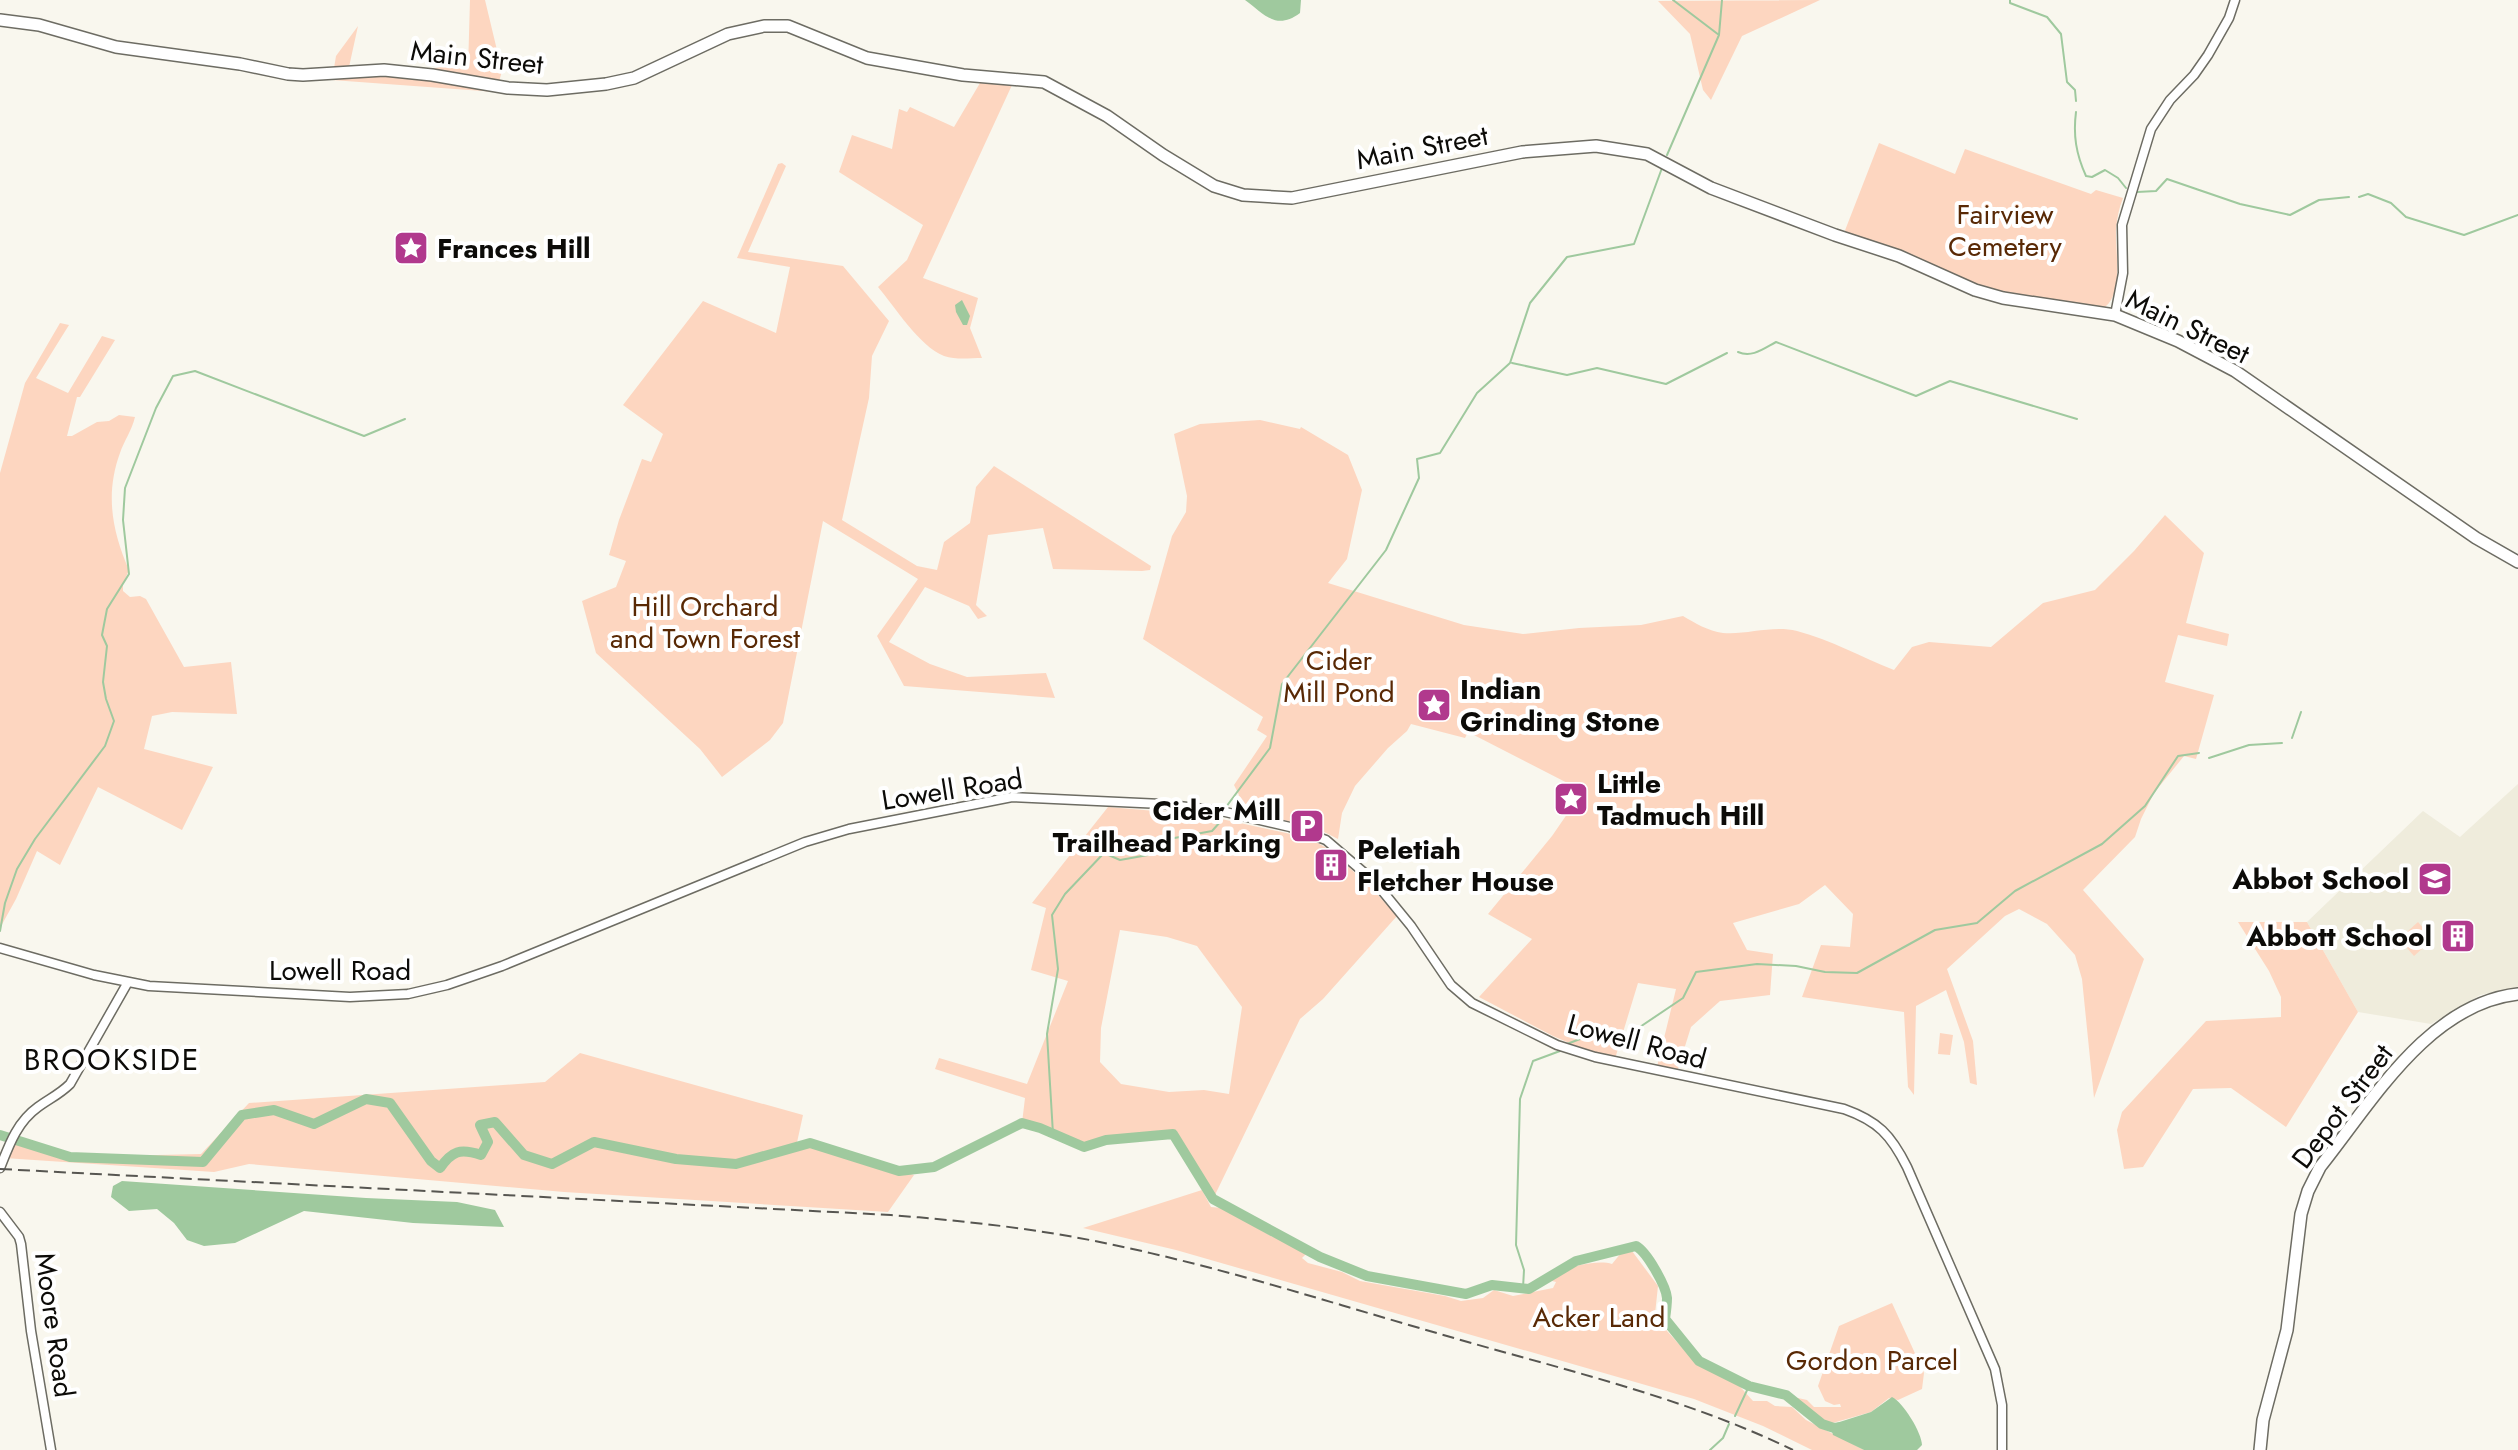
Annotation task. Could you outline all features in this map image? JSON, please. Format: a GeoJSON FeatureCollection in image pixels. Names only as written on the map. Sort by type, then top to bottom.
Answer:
{"type":"FeatureCollection","features":[{"type":"Feature","properties":{"kind":"main road","name":"Main Street"},"geometry":{"type":"LineString","coordinates":[[0,20],[39,25],[116,47],[240,64],[288,74],[384,70],[508,88],[569,89],[634,78],[705,43],[747,29],[788,26],[867,58],[963,75],[1044,82],[1107,116],[1196,177],[1243,195],[1292,198],[1522,152],[1580,146],[1614,147],[1647,154],[1711,188],[1899,256],[1975,290],[2003,298],[2115,315],[2178,341],[2235,371],[2476,538],[2518,562]]}},
{"type":"Feature","properties":{"kind":"main road","name":"Depot Street"},"geometry":{"type":"LineString","coordinates":[[2260,1450],[2263,1420],[2287,1330],[2301,1214],[2312,1181],[2399,1067],[2428,1035],[2477,1004],[2518,994]]}},
{"type":"Feature","properties":{"kind":"street"},"geometry":{"type":"LineString","coordinates":[[2115,315],[2123,273],[2122,225],[2151,129],[2170,100],[2208,55],[2229,18],[2235,0]]}},
{"type":"Feature","properties":{"kind":"street","name":"Lowell Road"},"geometry":{"type":"LineString","coordinates":[[0,948],[149,986],[350,997],[418,993],[502,966],[805,842],[849,829],[1012,797],[1162,804],[1221,811],[1290,827],[1326,840],[1375,882],[1411,926],[1451,985],[1483,1009],[1557,1045],[1595,1057],[1844,1109],[1882,1128],[1907,1167],[1995,1369],[2001,1396],[2002,1450]]}},
{"type":"Feature","properties":{"kind":"street"},"geometry":{"type":"LineString","coordinates":[[0,1168],[12,1137],[30,1113],[70,1084],[128,982]]}},
{"type":"Feature","properties":{"kind":"street","name":"Moore Road"},"geometry":{"type":"LineString","coordinates":[[0,1212],[15,1230],[21,1244],[31,1331],[51,1450]]}},
{"type":"Feature","properties":{"kind":"shaded area"},"geometry":{"type":"Polygon","coordinates":[[[1245,0],[1301,0],[1300,13],[1284,21],[1277,20],[1264,15],[1245,0]]]}},
{"type":"Feature","properties":{"kind":"shaded area"},"geometry":{"type":"Polygon","coordinates":[[[962,300],[970,316],[967,325],[963,325],[956,312],[955,305],[962,300]]]}},
{"type":"Feature","properties":{"kind":"shaded area","name":"Abbot School"},"geometry":{"type":"Polygon","coordinates":[[[2518,784],[2518,987],[2480,995],[2431,1024],[2358,1012],[2307,922],[2423,811],[2460,837],[2518,784]]]}},
{"type":"Feature","properties":{"kind":"shaded area"},"geometry":{"type":"Polygon","coordinates":[[[122,1181],[457,1202],[495,1210],[504,1227],[413,1223],[304,1211],[235,1243],[204,1246],[187,1240],[174,1223],[157,1209],[129,1211],[111,1197],[113,1186],[122,1181]]]}},
{"type":"Feature","properties":{"kind":"shaded area"},"geometry":{"type":"Polygon","coordinates":[[[1892,1397],[1906,1411],[1919,1433],[1922,1445],[1917,1450],[1864,1450],[1833,1435],[1830,1425],[1871,1412],[1892,1397]]]}},
{"type":"Feature","properties":{"kind":"green space"},"geometry":{"type":"Polygon","coordinates":[[[470,0],[485,0],[502,71],[496,92],[332,80],[336,56],[358,26],[349,67],[407,72],[443,67],[468,69],[470,0]]]}},
{"type":"Feature","properties":{"kind":"green space"},"geometry":{"type":"Polygon","coordinates":[[[1820,0],[1742,36],[1711,100],[1703,90],[1690,34],[1658,1],[1820,0]]]}},
{"type":"Feature","properties":{"kind":"green space"},"geometry":{"type":"Polygon","coordinates":[[[980,83],[1012,85],[923,278],[978,298],[970,328],[982,358],[953,358],[926,344],[878,287],[907,260],[923,225],[839,172],[852,135],[892,149],[899,109],[907,112],[910,107],[954,127],[980,83]]]}},
{"type":"Feature","properties":{"kind":"green space","name":"Fairview Cemetery"},"geometry":{"type":"Polygon","coordinates":[[[1879,143],[1955,174],[1965,149],[2091,194],[2096,190],[2123,198],[2116,229],[2117,282],[2111,300],[2105,307],[2014,297],[1986,290],[1844,233],[1879,143]]]}},
{"type":"Feature","properties":{"kind":"green space","name":"Hill Orchard and Town Forest"},"geometry":{"type":"Polygon","coordinates":[[[778,164],[786,166],[748,252],[843,266],[889,321],[872,356],[869,398],[842,520],[917,566],[937,570],[944,542],[970,523],[976,487],[994,466],[1151,566],[1150,570],[1142,571],[1053,569],[1043,528],[988,535],[976,605],[987,616],[978,619],[969,606],[925,587],[889,642],[930,664],[967,677],[1046,673],[1055,698],[904,686],[877,636],[918,579],[823,521],[783,723],[770,740],[722,777],[700,749],[596,653],[582,601],[616,587],[626,561],[609,555],[619,520],[642,459],[651,462],[663,434],[623,405],[703,301],[776,333],[790,267],[737,258],[778,164]]]}},
{"type":"Feature","properties":{"kind":"green space"},"geometry":{"type":"Polygon","coordinates":[[[60,323],[69,325],[36,378],[68,393],[102,336],[115,340],[80,397],[77,397],[67,436],[119,415],[135,417],[115,468],[113,483],[112,512],[129,570],[123,591],[130,597],[146,599],[184,667],[231,662],[237,714],[172,712],[152,716],[144,749],[213,767],[182,830],[98,787],[60,865],[37,851],[0,928],[0,473],[25,383],[60,323]]]}},
{"type":"Feature","properties":{"kind":"green space","name":"Cider Mill Pond"},"geometry":{"type":"Polygon","coordinates":[[[1260,420],[1301,427],[1348,455],[1362,490],[1347,559],[1328,583],[1464,625],[1523,634],[1641,625],[1683,616],[1707,629],[1723,633],[1778,629],[1797,631],[1894,670],[1912,647],[1929,642],[1991,647],[2043,603],[2095,590],[2165,515],[2204,553],[2186,623],[2229,634],[2227,646],[2178,635],[2165,682],[2214,695],[2196,759],[2184,756],[2154,793],[2135,837],[2083,890],[2144,959],[2094,1098],[2082,979],[2075,955],[2047,924],[2019,909],[2005,916],[1947,969],[1973,1041],[1977,1085],[1970,1083],[1964,1042],[1946,990],[1916,1006],[1914,1095],[1908,1087],[1904,1012],[1802,997],[1821,945],[1850,947],[1853,914],[1825,885],[1799,904],[1733,923],[1747,950],[1773,954],[1770,995],[1720,1001],[1691,1027],[1676,1075],[1656,1071],[1676,989],[1638,983],[1614,1062],[1553,1036],[1479,997],[1532,939],[1488,914],[1552,836],[1583,791],[1468,732],[1465,738],[1411,724],[1355,786],[1342,813],[1338,839],[1310,825],[1232,811],[1239,795],[1234,785],[1267,736],[1257,730],[1263,717],[1143,639],[1172,536],[1186,512],[1187,496],[1174,434],[1200,424],[1260,420]]]}},
{"type":"Feature","properties":{"kind":"green space"},"geometry":{"type":"Polygon","coordinates":[[[1108,807],[1203,815],[1309,838],[1332,851],[1397,916],[1323,999],[1300,1019],[1213,1199],[1173,1134],[1106,1140],[1084,1147],[1022,1123],[1025,1098],[935,1069],[939,1058],[1027,1084],[1068,981],[1031,970],[1046,908],[1032,903],[1108,807]],[[1120,930],[1101,1028],[1100,1062],[1121,1084],[1169,1092],[1204,1090],[1229,1094],[1242,1007],[1197,946],[1167,937],[1120,930]]]}},
{"type":"Feature","properties":{"kind":"green space"},"geometry":{"type":"Polygon","coordinates":[[[2238,922],[2307,922],[2358,1012],[2286,1127],[2231,1088],[2193,1089],[2143,1167],[2124,1169],[2117,1130],[2122,1112],[2206,1021],[2281,1017],[2281,997],[2269,971],[2238,922]]]}},
{"type":"Feature","properties":{"kind":"green space"},"geometry":{"type":"Polygon","coordinates":[[[2418,922],[2433,939],[2414,956],[2399,939],[2418,922]]]}},
{"type":"Feature","properties":{"kind":"green space"},"geometry":{"type":"Polygon","coordinates":[[[1940,1033],[1953,1035],[1950,1055],[1938,1054],[1940,1033]]]}},
{"type":"Feature","properties":{"kind":"green space"},"geometry":{"type":"Polygon","coordinates":[[[580,1053],[803,1115],[796,1147],[810,1143],[914,1175],[888,1212],[564,1192],[249,1164],[214,1172],[4,1158],[10,1141],[70,1157],[201,1154],[249,1103],[545,1082],[580,1053]]]}},
{"type":"Feature","properties":{"kind":"green space","name":"Acker Land"},"geometry":{"type":"Polygon","coordinates":[[[1202,1190],[1211,1207],[1222,1208],[1271,1236],[1302,1249],[1306,1254],[1302,1258],[1308,1263],[1342,1272],[1360,1281],[1461,1301],[1483,1298],[1494,1290],[1513,1296],[1553,1288],[1556,1282],[1548,1280],[1569,1268],[1612,1264],[1621,1253],[1632,1251],[1658,1286],[1657,1320],[1697,1364],[1735,1381],[1753,1401],[1792,1407],[1806,1420],[1864,1450],[1812,1450],[1763,1426],[1694,1399],[1176,1250],[1083,1228],[1202,1190]]]}},
{"type":"Feature","properties":{"kind":"green space","name":"Gordon Parcel"},"geometry":{"type":"Polygon","coordinates":[[[1892,1303],[1924,1373],[1922,1389],[1898,1400],[1889,1398],[1871,1412],[1829,1424],[1798,1398],[1807,1400],[1814,1407],[1841,1407],[1840,1404],[1825,1401],[1818,1386],[1839,1326],[1892,1303]]]}},
{"type":"Feature","properties":{"kind":"waterway"},"geometry":{"type":"LineString","coordinates":[[1673,0],[1719,35]]}},
{"type":"Feature","properties":{"kind":"waterway"},"geometry":{"type":"LineString","coordinates":[[1667,155],[1719,35],[1722,0]]}},
{"type":"Feature","properties":{"kind":"waterway"},"geometry":{"type":"LineString","coordinates":[[2010,0],[2010,3],[2047,17],[2061,34],[2067,82],[2075,90],[2076,101]]}},
{"type":"Feature","properties":{"kind":"waterway"},"geometry":{"type":"LineString","coordinates":[[2076,112],[2076,144],[2086,176],[2092,177],[2105,170],[2126,188]]}},
{"type":"Feature","properties":{"kind":"waterway"},"geometry":{"type":"LineString","coordinates":[[1226,807],[1270,748],[1282,684],[1386,550],[1419,478],[1417,459],[1440,453],[1477,393],[1510,363],[1530,303],[1567,257],[1634,244],[1662,168]]}},
{"type":"Feature","properties":{"kind":"waterway"},"geometry":{"type":"LineString","coordinates":[[2137,192],[2156,191],[2167,179],[2240,204],[2290,215],[2319,200],[2349,197]]}},
{"type":"Feature","properties":{"kind":"waterway"},"geometry":{"type":"LineString","coordinates":[[2359,197],[2368,194],[2391,203],[2406,217],[2464,235],[2518,215]]}},
{"type":"Feature","properties":{"kind":"waterway"},"geometry":{"type":"LineString","coordinates":[[1738,352],[1753,353],[1776,342],[1916,396],[1950,381],[2077,419]]}},
{"type":"Feature","properties":{"kind":"waterway"},"geometry":{"type":"LineString","coordinates":[[1512,363],[1567,375],[1597,368],[1666,384],[1727,353]]}},
{"type":"Feature","properties":{"kind":"waterway"},"geometry":{"type":"LineString","coordinates":[[0,931],[5,903],[17,869],[35,839],[105,746],[114,721],[103,682],[107,646],[102,635],[107,609],[129,574],[123,520],[125,488],[156,408],[173,376],[195,371],[364,436],[405,419]]}},
{"type":"Feature","properties":{"kind":"waterway"},"geometry":{"type":"LineString","coordinates":[[2292,738],[2301,712]]}},
{"type":"Feature","properties":{"kind":"waterway"},"geometry":{"type":"LineString","coordinates":[[2209,758],[2249,745],[2282,743]]}},
{"type":"Feature","properties":{"kind":"waterway"},"geometry":{"type":"LineString","coordinates":[[1567,1044],[1580,1039],[1625,1037],[1683,998],[1696,972],[1757,964],[1857,973],[1935,930],[1977,923],[2015,891],[2102,844],[2145,806],[2178,756],[2199,753]]}},
{"type":"Feature","properties":{"kind":"waterway"},"geometry":{"type":"LineString","coordinates":[[1053,1134],[1047,1034],[1058,969],[1052,915],[1065,894],[1104,853],[1120,860],[1148,855],[1169,839],[1212,831],[1221,821]]}},
{"type":"Feature","properties":{"kind":"waterway"},"geometry":{"type":"LineString","coordinates":[[1523,1288],[1524,1270],[1516,1245],[1520,1099],[1533,1061],[1560,1051]]}},
{"type":"Feature","properties":{"kind":"waterway"},"geometry":{"type":"LineString","coordinates":[[0,1135],[70,1157],[203,1162],[242,1115],[274,1110],[314,1124],[366,1099],[390,1103],[431,1161],[440,1168],[457,1152],[481,1155],[488,1142],[480,1125],[495,1122],[524,1155],[552,1164],[594,1142],[676,1159],[736,1164],[810,1143],[899,1171],[934,1167],[1022,1123],[1084,1147],[1106,1140],[1173,1134],[1213,1199],[1320,1257],[1367,1276],[1466,1294],[1492,1285],[1529,1289],[1576,1261],[1636,1246],[1650,1262],[1663,1286],[1667,1298],[1665,1319],[1699,1361],[1749,1386],[1786,1395],[1822,1424],[1842,1427]]}},
{"type":"Feature","properties":{"kind":"waterway"},"geometry":{"type":"LineString","coordinates":[[1735,1416],[1749,1386]]}},
{"type":"Feature","properties":{"kind":"waterway"},"geometry":{"type":"LineString","coordinates":[[1710,1450],[1723,1438],[1729,1424]]}},
{"type":"Feature","properties":{"kind":"railway"},"geometry":{"type":"LineString","coordinates":[[0,1169],[891,1215],[1059,1234],[1200,1265],[1583,1374],[1711,1415],[1793,1450]]}},
{"type":"Feature","properties":{"kind":"place","name":"Frances Hill"},"geometry":{"type":"Point","coordinates":[411,248]}},
{"type":"Feature","properties":{"kind":"place","name":"Indian Grinding Stone"},"geometry":{"type":"Point","coordinates":[1434,705]}},
{"type":"Feature","properties":{"kind":"place","name":"Little Tadmuch Hill"},"geometry":{"type":"Point","coordinates":[1571,799]}},
{"type":"Feature","properties":{"kind":"place","name":"Cider Mill Trailhead Parking"},"geometry":{"type":"Point","coordinates":[1307,826]}},
{"type":"Feature","properties":{"kind":"place","name":"Peletiah Fletcher House"},"geometry":{"type":"Point","coordinates":[1331,865]}},
{"type":"Feature","properties":{"kind":"place","name":"Abbot School"},"geometry":{"type":"Point","coordinates":[2435,879]}},
{"type":"Feature","properties":{"kind":"place","name":"Abbott School"},"geometry":{"type":"Point","coordinates":[2458,936]}},
{"type":"Feature","properties":{"kind":"district","name":"BROOKSIDE"},"geometry":{"type":"Point","coordinates":[112,1060]}}]}
